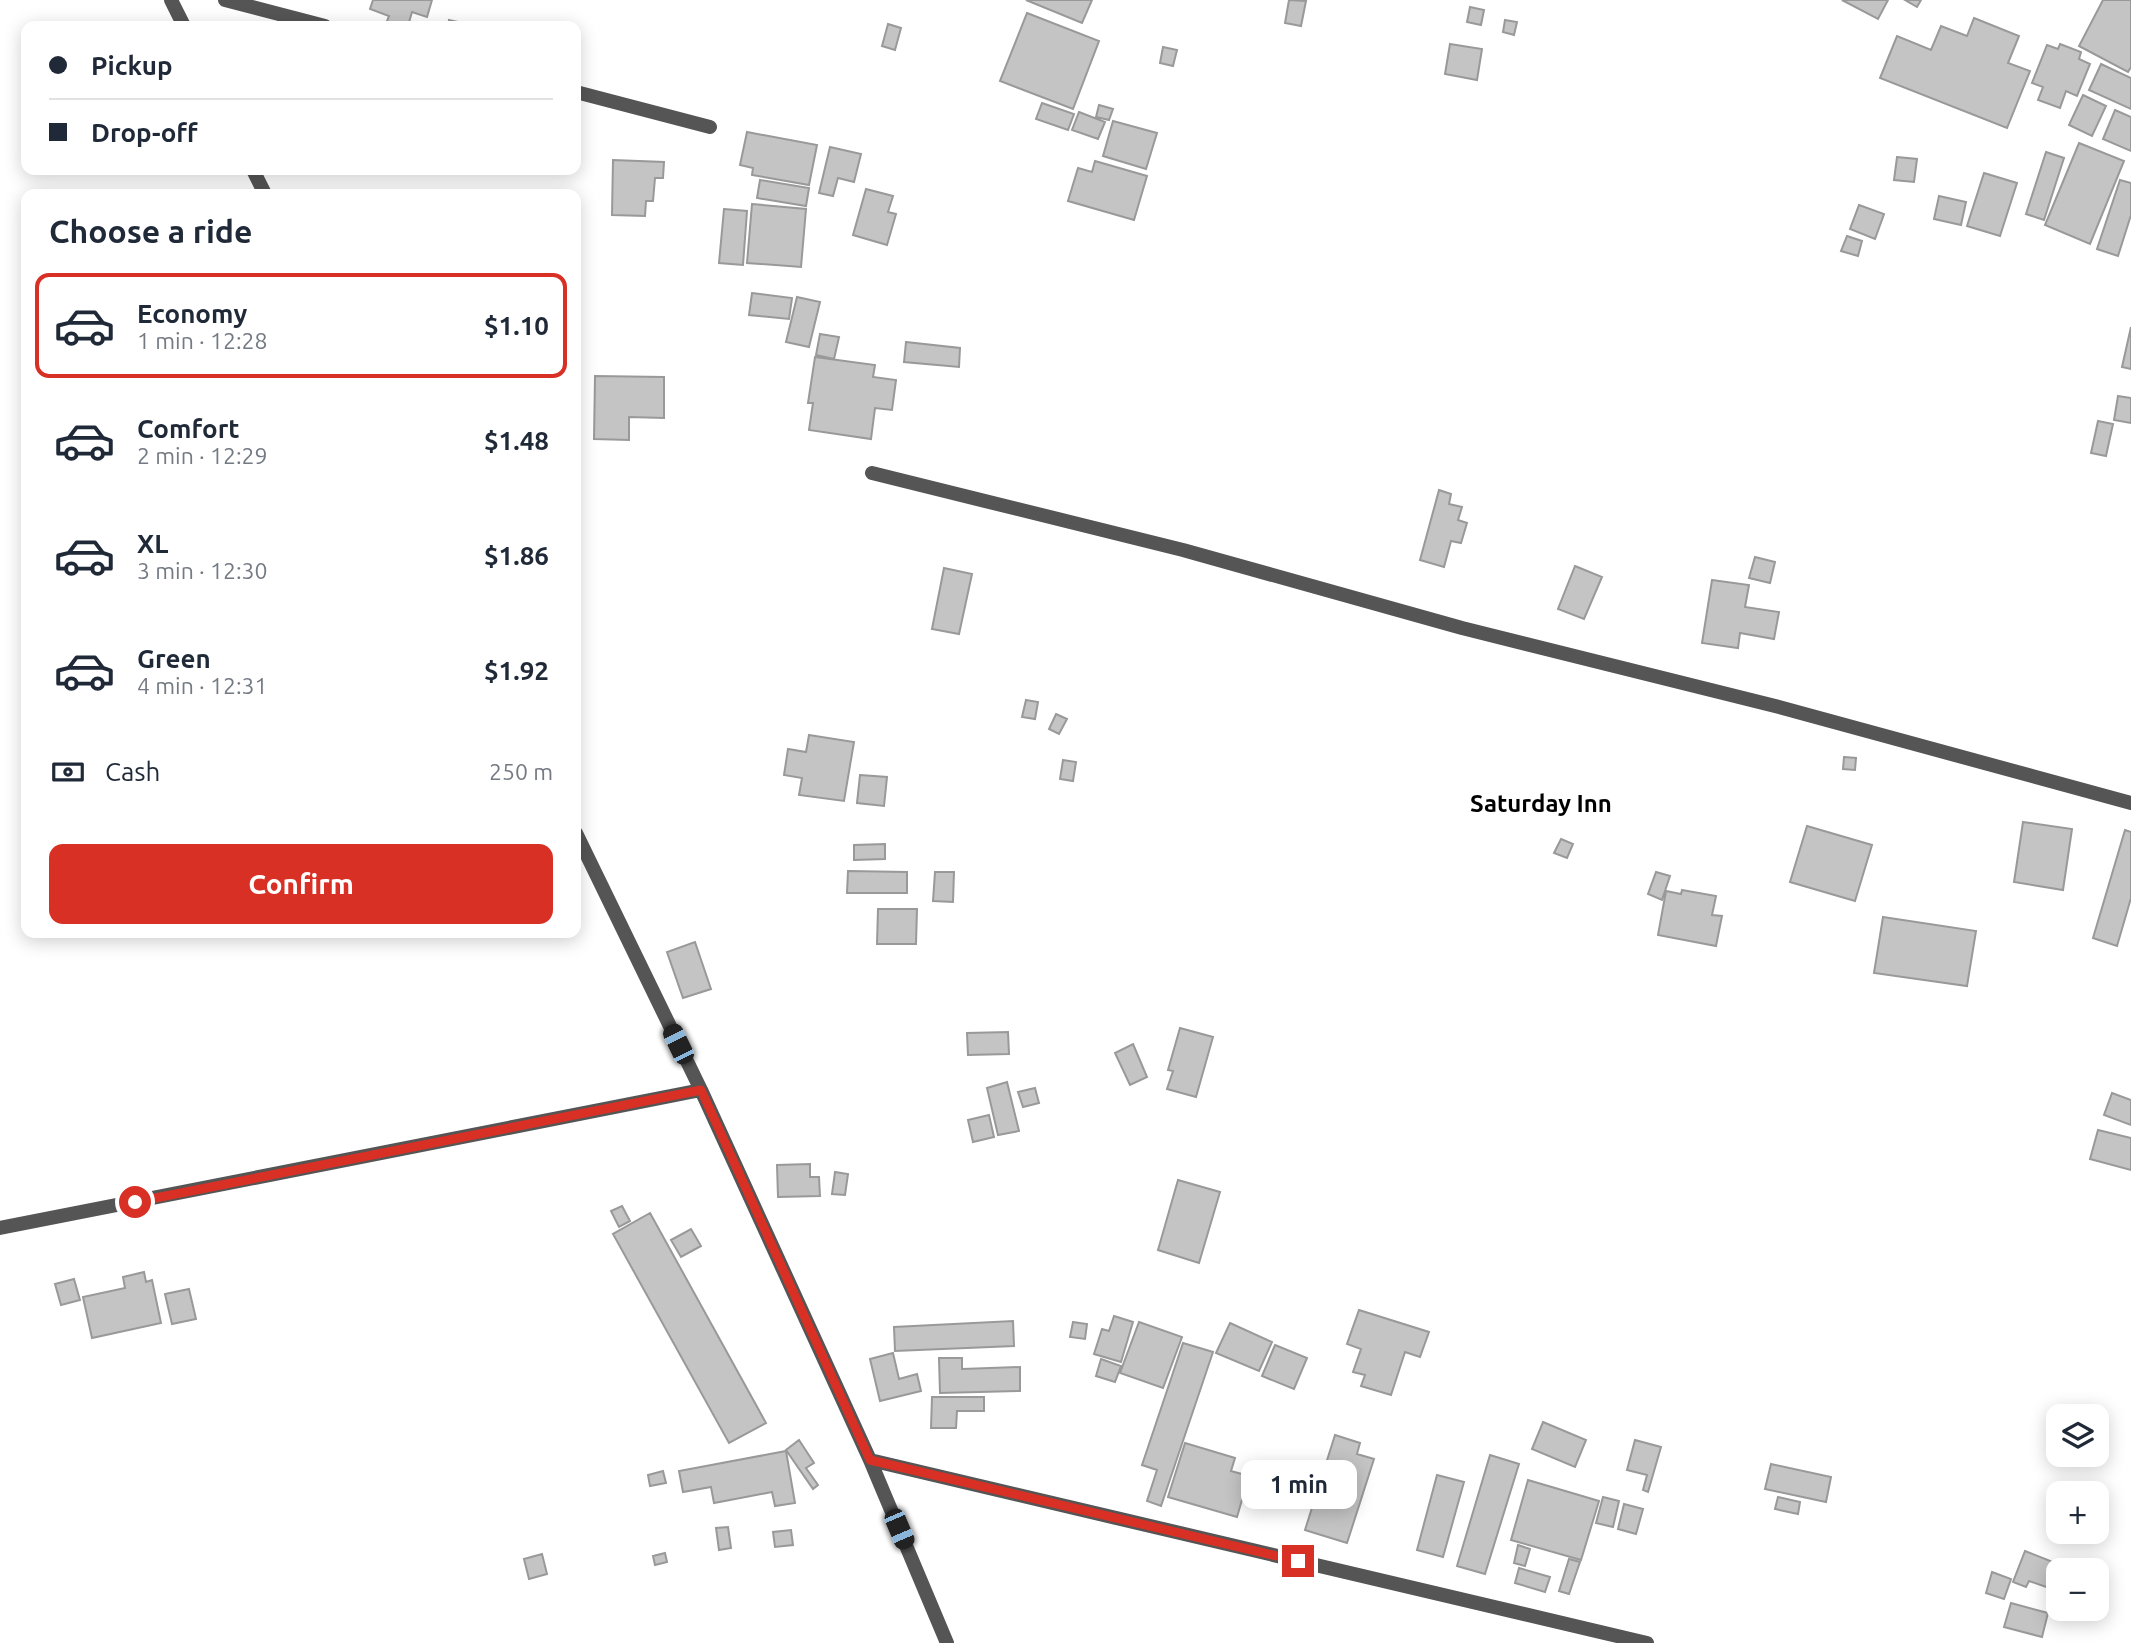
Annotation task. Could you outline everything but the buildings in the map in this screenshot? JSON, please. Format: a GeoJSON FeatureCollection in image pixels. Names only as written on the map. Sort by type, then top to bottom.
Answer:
{"type":"FeatureCollection","features":[{"type":"Feature","properties":{"kind":"street"},"geometry":{"type":"LineString","coordinates":[[171,0],[182,21]]}},
{"type":"Feature","properties":{"kind":"street"},"geometry":{"type":"LineString","coordinates":[[225,0],[306,21]]}},
{"type":"Feature","properties":{"kind":"street"},"geometry":{"type":"LineString","coordinates":[[581,93],[710,127]]}},
{"type":"Feature","properties":{"kind":"street"},"geometry":{"type":"LineString","coordinates":[[872,473],[1183,550],[1462,628],[1779,708],[2131,803]]}},
{"type":"Feature","properties":{"kind":"street"},"geometry":{"type":"LineString","coordinates":[[581,843],[701,1090],[870,1460],[947,1643]]}},
{"type":"Feature","properties":{"kind":"street"},"geometry":{"type":"LineString","coordinates":[[0,1228],[701,1090]]}},
{"type":"Feature","properties":{"kind":"street"},"geometry":{"type":"LineString","coordinates":[[870,1460],[1647,1643]]}},
{"type":"Feature","properties":{"kind":"district","name":"Saturday Inn"},"geometry":{"type":"Point","coordinates":[1541,804]}},
{"type":"Feature","properties":{"kind":"route"},"geometry":{"type":"LineString","coordinates":[[135,1202],[701,1090],[870,1460],[1298,1561]]}}]}
